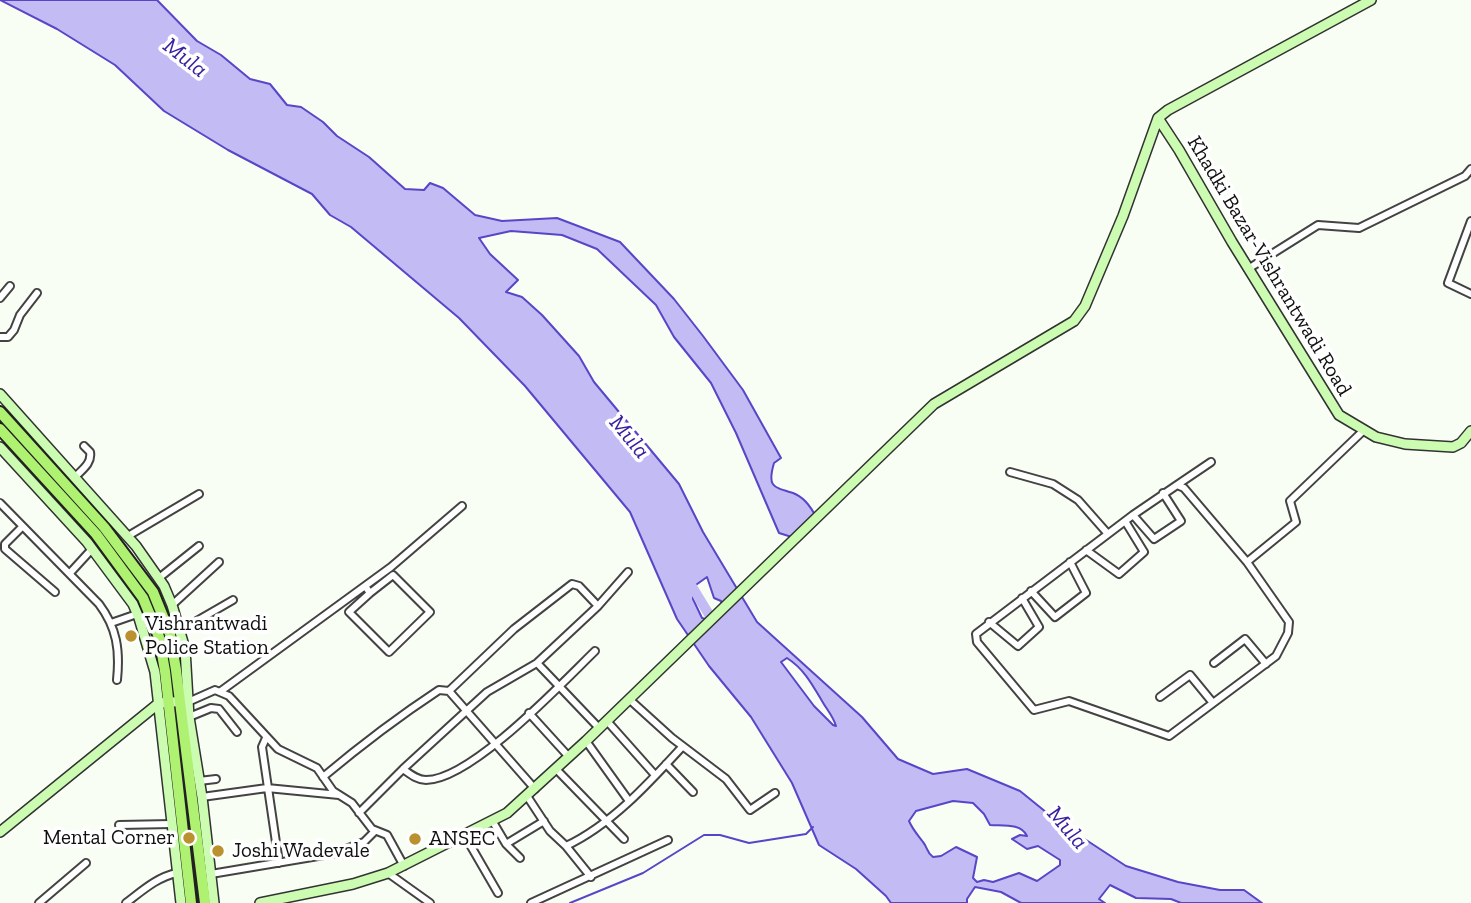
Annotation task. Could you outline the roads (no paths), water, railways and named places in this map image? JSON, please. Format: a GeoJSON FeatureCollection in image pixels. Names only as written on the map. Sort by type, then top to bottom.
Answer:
{"type":"FeatureCollection","features":[{"type":"Feature","properties":{"kind":"main road"},"geometry":{"type":"LineString","coordinates":[[0,412],[104,527],[153,592],[170,634],[191,903]]}},
{"type":"Feature","properties":{"kind":"main road"},"geometry":{"type":"LineString","coordinates":[[0,429],[96,534],[143,598],[159,637],[174,702],[205,903]]}},
{"type":"Feature","properties":{"kind":"street"},"geometry":{"type":"LineString","coordinates":[[1158,118],[1168,110],[1371,0]]}},
{"type":"Feature","properties":{"kind":"street","name":"Khadki Bazar-Vishrantwadi Road"},"geometry":{"type":"LineString","coordinates":[[1158,118],[1339,415],[1376,437],[1405,444],[1453,447],[1466,443],[1471,431]]}},
{"type":"Feature","properties":{"kind":"street","name":"Khadki Bazar-Vishrantwadi Road"},"geometry":{"type":"LineString","coordinates":[[629,699],[934,404],[1069,325],[1080,315],[1123,216],[1158,118]]}},
{"type":"Feature","properties":{"kind":"street"},"geometry":{"type":"LineString","coordinates":[[1248,268],[1318,225],[1359,228],[1465,176],[1471,169]]}},
{"type":"Feature","properties":{"kind":"street"},"geometry":{"type":"LineString","coordinates":[[1471,221],[1448,284],[1471,294]]}},
{"type":"Feature","properties":{"kind":"street"},"geometry":{"type":"LineString","coordinates":[[0,298],[10,286]]}},
{"type":"Feature","properties":{"kind":"street"},"geometry":{"type":"LineString","coordinates":[[0,337],[8,337],[14,330],[20,315],[37,293]]}},
{"type":"Feature","properties":{"kind":"street"},"geometry":{"type":"LineString","coordinates":[[0,394],[128,536],[159,579],[181,630],[185,649],[174,702],[172,824],[181,903]]}},
{"type":"Feature","properties":{"kind":"street"},"geometry":{"type":"LineString","coordinates":[[1247,562],[1296,522],[1290,501],[1364,430]]}},
{"type":"Feature","properties":{"kind":"street"},"geometry":{"type":"LineString","coordinates":[[75,477],[91,458],[90,452],[84,446]]}},
{"type":"Feature","properties":{"kind":"street"},"geometry":{"type":"LineString","coordinates":[[0,447],[92,549],[122,589],[137,614],[174,702],[189,717],[202,797],[214,903]]}},
{"type":"Feature","properties":{"kind":"street"},"geometry":{"type":"LineString","coordinates":[[1177,485],[1184,488],[1247,562],[1289,622],[1283,646],[1266,664],[1169,736],[1069,701],[1034,710],[977,642],[976,634],[1125,521],[1164,493],[1211,462]]}},
{"type":"Feature","properties":{"kind":"street"},"geometry":{"type":"LineString","coordinates":[[1010,472],[1053,484],[1078,500],[1108,534]]}},
{"type":"Feature","properties":{"kind":"street"},"geometry":{"type":"LineString","coordinates":[[1133,516],[1154,539],[1181,521],[1164,493]]}},
{"type":"Feature","properties":{"kind":"street"},"geometry":{"type":"LineString","coordinates":[[128,536],[199,494]]}},
{"type":"Feature","properties":{"kind":"street"},"geometry":{"type":"LineString","coordinates":[[0,503],[99,604],[111,623],[120,655],[117,680]]}},
{"type":"Feature","properties":{"kind":"street"},"geometry":{"type":"LineString","coordinates":[[221,691],[365,586],[462,506]]}},
{"type":"Feature","properties":{"kind":"street"},"geometry":{"type":"LineString","coordinates":[[1086,550],[1119,574],[1144,552],[1125,521]]}},
{"type":"Feature","properties":{"kind":"street"},"geometry":{"type":"LineString","coordinates":[[22,527],[5,544],[5,549],[55,592]]}},
{"type":"Feature","properties":{"kind":"street"},"geometry":{"type":"LineString","coordinates":[[159,579],[199,546]]}},
{"type":"Feature","properties":{"kind":"street"},"geometry":{"type":"LineString","coordinates":[[70,573],[92,549]]}},
{"type":"Feature","properties":{"kind":"street"},"geometry":{"type":"LineString","coordinates":[[172,605],[219,562]]}},
{"type":"Feature","properties":{"kind":"street"},"geometry":{"type":"LineString","coordinates":[[1031,591],[1055,617],[1086,593],[1070,562]]}},
{"type":"Feature","properties":{"kind":"street"},"geometry":{"type":"LineString","coordinates":[[359,813],[486,692],[537,663],[598,606],[628,572]]}},
{"type":"Feature","properties":{"kind":"street"},"geometry":{"type":"LineString","coordinates":[[393,575],[430,612],[389,652],[349,612],[370,593],[393,575]]}},
{"type":"Feature","properties":{"kind":"street"},"geometry":{"type":"LineString","coordinates":[[449,691],[514,629],[572,584],[579,586],[598,606]]}},
{"type":"Feature","properties":{"kind":"street"},"geometry":{"type":"LineString","coordinates":[[365,586],[370,593]]}},
{"type":"Feature","properties":{"kind":"street"},"geometry":{"type":"LineString","coordinates":[[989,622],[1018,646],[1039,627],[1022,598]]}},
{"type":"Feature","properties":{"kind":"street"},"geometry":{"type":"LineString","coordinates":[[181,630],[233,600]]}},
{"type":"Feature","properties":{"kind":"street"},"geometry":{"type":"LineString","coordinates":[[111,623],[137,614]]}},
{"type":"Feature","properties":{"kind":"street"},"geometry":{"type":"LineString","coordinates":[[1214,663],[1245,639],[1266,664]]}},
{"type":"Feature","properties":{"kind":"street"},"geometry":{"type":"LineString","coordinates":[[403,769],[423,780],[446,776],[461,769],[496,743],[595,651]]}},
{"type":"Feature","properties":{"kind":"street"},"geometry":{"type":"LineString","coordinates":[[537,663],[599,728]]}},
{"type":"Feature","properties":{"kind":"street"},"geometry":{"type":"LineString","coordinates":[[1160,696],[1190,676],[1213,703]]}},
{"type":"Feature","properties":{"kind":"street"},"geometry":{"type":"LineString","coordinates":[[0,832],[174,702],[215,690],[229,696],[282,752],[314,766],[333,791],[352,803],[375,831],[390,838],[404,866]]}},
{"type":"Feature","properties":{"kind":"street"},"geometry":{"type":"LineString","coordinates":[[323,777],[368,739],[439,690],[449,691],[467,709],[535,789]]}},
{"type":"Feature","properties":{"kind":"street"},"geometry":{"type":"LineString","coordinates":[[264,903],[353,884],[388,873],[493,822],[535,789],[629,699],[682,747],[726,779],[750,810],[775,793]]}},
{"type":"Feature","properties":{"kind":"street"},"geometry":{"type":"LineString","coordinates":[[189,717],[211,708],[219,709],[237,733]]}},
{"type":"Feature","properties":{"kind":"street"},"geometry":{"type":"LineString","coordinates":[[529,713],[569,757]]}},
{"type":"Feature","properties":{"kind":"street"},"geometry":{"type":"LineString","coordinates":[[607,720],[655,775]]}},
{"type":"Feature","properties":{"kind":"street"},"geometry":{"type":"LineString","coordinates":[[266,738],[262,747],[279,863]]}},
{"type":"Feature","properties":{"kind":"street"},"geometry":{"type":"LineString","coordinates":[[586,741],[629,801]]}},
{"type":"Feature","properties":{"kind":"street"},"geometry":{"type":"LineString","coordinates":[[566,846],[579,840],[629,801],[682,747]]}},
{"type":"Feature","properties":{"kind":"street"},"geometry":{"type":"LineString","coordinates":[[666,764],[693,792]]}},
{"type":"Feature","properties":{"kind":"street"},"geometry":{"type":"LineString","coordinates":[[556,769],[624,839]]}},
{"type":"Feature","properties":{"kind":"street"},"geometry":{"type":"LineString","coordinates":[[199,781],[216,779]]}},
{"type":"Feature","properties":{"kind":"street"},"geometry":{"type":"LineString","coordinates":[[202,797],[267,788],[340,795]]}},
{"type":"Feature","properties":{"kind":"street"},"geometry":{"type":"LineString","coordinates":[[527,796],[550,831],[591,877]]}},
{"type":"Feature","properties":{"kind":"street"},"geometry":{"type":"LineString","coordinates":[[506,844],[544,821]]}},
{"type":"Feature","properties":{"kind":"street"},"geometry":{"type":"LineString","coordinates":[[493,822],[506,844],[520,858]]}},
{"type":"Feature","properties":{"kind":"street"},"geometry":{"type":"LineString","coordinates":[[119,825],[172,824]]}},
{"type":"Feature","properties":{"kind":"street"},"geometry":{"type":"LineString","coordinates":[[211,874],[336,853],[364,842],[375,831]]}},
{"type":"Feature","properties":{"kind":"street"},"geometry":{"type":"LineString","coordinates":[[465,836],[498,893]]}},
{"type":"Feature","properties":{"kind":"street"},"geometry":{"type":"LineString","coordinates":[[531,903],[668,840]]}},
{"type":"Feature","properties":{"kind":"street"},"geometry":{"type":"LineString","coordinates":[[39,903],[86,863]]}},
{"type":"Feature","properties":{"kind":"street"},"geometry":{"type":"LineString","coordinates":[[126,903],[154,882],[177,873]]}},
{"type":"Feature","properties":{"kind":"street"},"geometry":{"type":"LineString","coordinates":[[388,873],[430,903]]}},
{"type":"Feature","properties":{"kind":"water"},"geometry":{"type":"Polygon","coordinates":[[[0,0],[157,0],[197,41],[221,55],[250,79],[270,84],[287,105],[301,107],[323,122],[405,189],[424,190],[430,183],[443,188],[475,215],[502,221],[557,218],[620,242],[674,299],[743,390],[781,458],[774,463],[771,477],[773,485],[801,497],[816,517],[795,538],[779,533],[736,433],[711,383],[674,337],[656,305],[597,249],[562,235],[511,231],[479,238],[490,254],[518,280],[506,292],[522,297],[579,356],[594,382],[679,484],[703,532],[757,622],[862,717],[898,759],[933,774],[967,769],[1020,791],[1057,821],[1126,866],[1178,882],[1220,890],[1244,890],[1262,903],[1181,903],[1171,899],[1136,898],[1110,885],[1099,899],[1105,903],[1021,903],[1001,892],[975,887],[967,903],[891,903],[856,869],[819,845],[792,783],[751,717],[709,666],[677,619],[630,512],[525,386],[459,318],[351,227],[330,215],[312,194],[228,150],[164,111],[115,65],[57,29],[0,0]],[[707,577],[693,587],[693,599],[702,618],[713,621],[722,610],[721,601],[714,598],[707,577]],[[787,658],[781,662],[814,706],[836,726],[803,672],[787,658]],[[953,801],[916,811],[909,821],[929,853],[933,857],[941,856],[956,847],[977,857],[973,878],[977,882],[993,882],[1019,873],[1037,881],[1060,865],[1060,860],[1038,846],[1027,849],[1012,839],[1020,835],[1027,836],[1021,829],[990,825],[973,803],[953,801]]]}},
{"type":"Feature","properties":{"kind":"waterway","name":"Mula"},"geometry":{"type":"LineString","coordinates":[[688,580],[716,626]]}},
{"type":"Feature","properties":{"kind":"waterway"},"geometry":{"type":"LineString","coordinates":[[570,903],[643,873],[704,835],[720,835],[749,843],[806,834],[813,827]]}},
{"type":"Feature","properties":{"kind":"place","name":"Vishrantwadi Police Station"},"geometry":{"type":"Point","coordinates":[131,636]}},
{"type":"Feature","properties":{"kind":"place","name":"Mental Corner"},"geometry":{"type":"Point","coordinates":[189,838]}},
{"type":"Feature","properties":{"kind":"place","name":"ANSEC"},"geometry":{"type":"Point","coordinates":[415,839]}},
{"type":"Feature","properties":{"kind":"place","name":"Joshi Wadevale"},"geometry":{"type":"Point","coordinates":[218,851]}}]}
